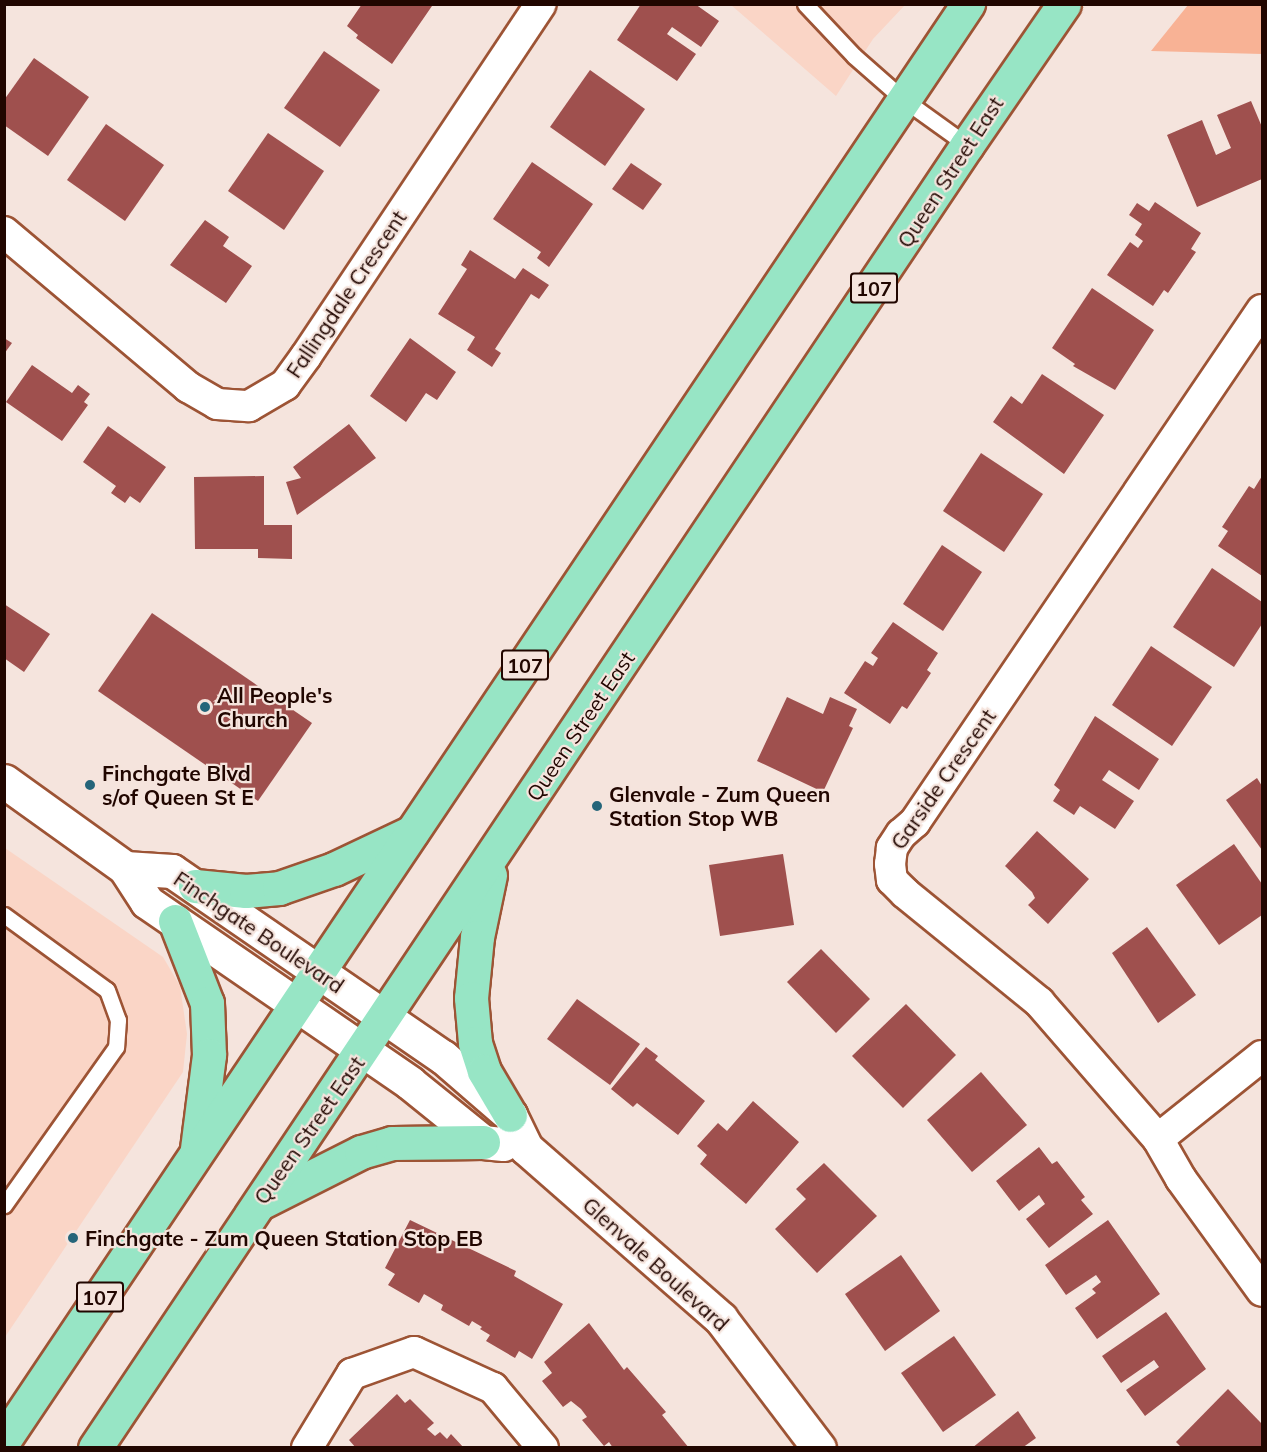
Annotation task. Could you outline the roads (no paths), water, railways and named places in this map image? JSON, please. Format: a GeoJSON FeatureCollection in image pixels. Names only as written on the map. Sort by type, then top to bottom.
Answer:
{"type":"FeatureCollection","features":[{"type":"Feature","properties":{"kind":"main road","name":"107"},"geometry":{"type":"LineString","coordinates":[[4,1440],[968,4]]}},
{"type":"Feature","properties":{"kind":"main road","name":"Queen Street East"},"geometry":{"type":"LineString","coordinates":[[95,1448],[257,1204],[386,1018],[967,144],[1064,4]]}},
{"type":"Feature","properties":{"kind":"main road"},"geometry":{"type":"LineString","coordinates":[[195,886],[246,891],[279,888],[326,873],[412,832]]}},
{"type":"Feature","properties":{"kind":"main road"},"geometry":{"type":"LineString","coordinates":[[498,849],[481,910],[471,998],[475,1043],[484,1071],[510,1115]]}},
{"type":"Feature","properties":{"kind":"main road"},"geometry":{"type":"LineString","coordinates":[[175,921],[201,980],[208,1016],[209,1055],[196,1155]]}},
{"type":"Feature","properties":{"kind":"main road"},"geometry":{"type":"LineString","coordinates":[[257,1204],[361,1152],[392,1143],[483,1142]]}},
{"type":"Feature","properties":{"kind":"street","name":"Fallingdale Crescent"},"geometry":{"type":"LineString","coordinates":[[4,232],[188,387],[217,404],[249,406],[285,385],[541,4]]}},
{"type":"Feature","properties":{"kind":"street","name":"Garside Crescent"},"geometry":{"type":"LineString","coordinates":[[1263,310],[922,812],[892,848],[892,880],[1039,1002],[1158,1139],[1180,1179],[1263,1291]]}},
{"type":"Feature","properties":{"kind":"street","name":"Finchgate Boulevard"},"geometry":{"type":"LineString","coordinates":[[4,781],[125,868],[147,902],[297,1004]]}},
{"type":"Feature","properties":{"kind":"street","name":"Finchgate Boulevard"},"geometry":{"type":"LineString","coordinates":[[125,868],[172,872],[386,1018]]}},
{"type":"Feature","properties":{"kind":"street"},"geometry":{"type":"LineString","coordinates":[[297,1004],[422,1092],[483,1142],[526,1148]]}},
{"type":"Feature","properties":{"kind":"street","name":"Glenvale Boulevard"},"geometry":{"type":"LineString","coordinates":[[386,1018],[443,1057],[510,1115],[526,1148],[721,1319],[819,1448]]}},
{"type":"Feature","properties":{"kind":"street"},"geometry":{"type":"LineString","coordinates":[[1158,1139],[1263,1056]]}},
{"type":"Feature","properties":{"kind":"street"},"geometry":{"type":"LineString","coordinates":[[307,1448],[352,1374],[414,1352],[494,1388],[543,1448]]}},
{"type":"Feature","properties":{"kind":"lane"},"geometry":{"type":"LineString","coordinates":[[814,8],[854,56],[903,99],[967,144]]}},
{"type":"Feature","properties":{"kind":"lane"},"geometry":{"type":"LineString","coordinates":[[4,915],[107,990],[118,1020],[116,1047],[4,1205]]}},
{"type":"Feature","properties":{"kind":"place","name":"All People's Church"},"geometry":{"type":"Point","coordinates":[205,707]}},
{"type":"Feature","properties":{"kind":"place","name":"Finchgate Blvd s/of Queen St E"},"geometry":{"type":"Point","coordinates":[90,785]}},
{"type":"Feature","properties":{"kind":"place","name":"Glenvale - Zum Queen Station Stop WB"},"geometry":{"type":"Point","coordinates":[597,806]}},
{"type":"Feature","properties":{"kind":"place","name":"Finchgate - Zum Queen Station Stop EB"},"geometry":{"type":"Point","coordinates":[73,1238]}}]}
